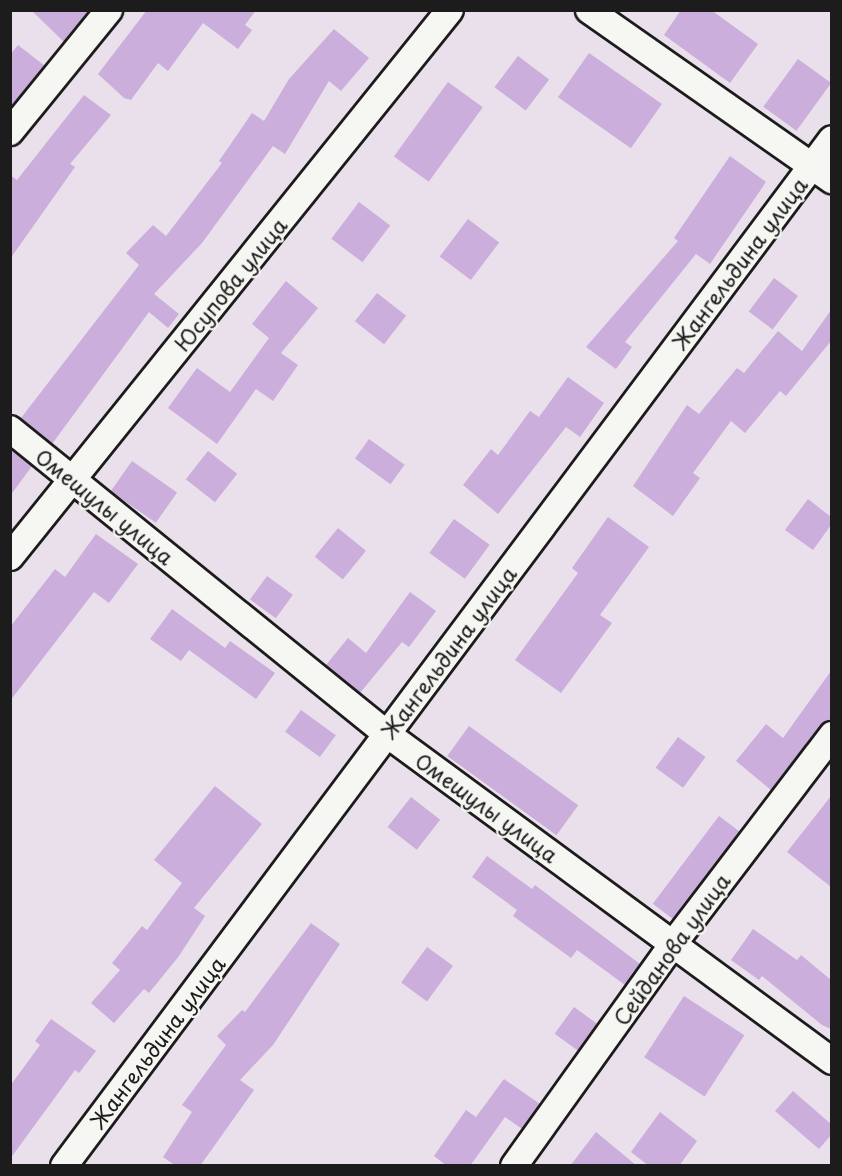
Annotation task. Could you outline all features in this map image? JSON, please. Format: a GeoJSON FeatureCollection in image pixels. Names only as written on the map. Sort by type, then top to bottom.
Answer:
{"type":"FeatureCollection","features":[{"type":"Feature","properties":{"kind":"street"},"geometry":{"type":"LineString","coordinates":[[10,132],[109,10]]}},
{"type":"Feature","properties":{"kind":"street","name":"Юсупова улица"},"geometry":{"type":"LineString","coordinates":[[10,557],[450,10]]}},
{"type":"Feature","properties":{"kind":"street"},"geometry":{"type":"LineString","coordinates":[[589,10],[821,173]]}},
{"type":"Feature","properties":{"kind":"street","name":"Жангельдина улица"},"geometry":{"type":"LineString","coordinates":[[64,1166],[387,734],[821,173],[831,139]]}},
{"type":"Feature","properties":{"kind":"street","name":"Омешулы улица"},"geometry":{"type":"LineString","coordinates":[[10,429],[387,734],[831,1061]]}},
{"type":"Feature","properties":{"kind":"street","name":"Сейданова улица"},"geometry":{"type":"LineString","coordinates":[[514,1166],[673,944],[831,735]]}},
{"type":"Feature","properties":{"kind":"building"},"geometry":{"type":"Polygon","coordinates":[[[31,10],[85,10],[87,13],[64,42],[31,10]]]}},
{"type":"Feature","properties":{"kind":"building"},"geometry":{"type":"Polygon","coordinates":[[[147,10],[256,10],[245,25],[252,30],[238,49],[203,23],[168,71],[158,63],[131,100],[124,98],[98,74],[147,10]]]}},
{"type":"Feature","properties":{"kind":"building"},"geometry":{"type":"Polygon","coordinates":[[[681,10],[711,10],[758,44],[730,83],[664,35],[681,10]]]}},
{"type":"Feature","properties":{"kind":"building"},"geometry":{"type":"Polygon","coordinates":[[[334,29],[369,58],[341,91],[329,81],[285,154],[273,146],[202,243],[154,294],[179,314],[168,328],[149,312],[52,444],[21,418],[139,265],[126,253],[153,225],[166,236],[222,163],[219,161],[252,113],[264,121],[289,79],[334,29]]]}},
{"type":"Feature","properties":{"kind":"building"},"geometry":{"type":"Polygon","coordinates":[[[18,45],[45,66],[10,108],[10,55],[18,45]]]}},
{"type":"Feature","properties":{"kind":"building"},"geometry":{"type":"Polygon","coordinates":[[[589,53],[662,104],[631,148],[558,97],[589,53]]]}},
{"type":"Feature","properties":{"kind":"building"},"geometry":{"type":"Polygon","coordinates":[[[518,56],[549,79],[526,111],[495,87],[518,56]]]}},
{"type":"Feature","properties":{"kind":"building"},"geometry":{"type":"Polygon","coordinates":[[[798,59],[831,83],[796,131],[763,107],[798,59]]]}},
{"type":"Feature","properties":{"kind":"building"},"geometry":{"type":"Polygon","coordinates":[[[448,82],[483,107],[429,182],[394,156],[448,82]]]}},
{"type":"Feature","properties":{"kind":"building"},"geometry":{"type":"Polygon","coordinates":[[[84,95],[111,115],[70,164],[75,167],[10,259],[10,175],[17,180],[84,95]]]}},
{"type":"Feature","properties":{"kind":"building"},"geometry":{"type":"Polygon","coordinates":[[[730,156],[766,182],[710,264],[696,254],[625,342],[632,347],[616,369],[586,347],[678,241],[674,238],[730,156]]]}},
{"type":"Feature","properties":{"kind":"building"},"geometry":{"type":"Polygon","coordinates":[[[359,202],[390,225],[362,262],[331,239],[359,202]]]}},
{"type":"Feature","properties":{"kind":"building"},"geometry":{"type":"Polygon","coordinates":[[[468,219],[499,242],[471,280],[440,257],[468,219]]]}},
{"type":"Feature","properties":{"kind":"building"},"geometry":{"type":"Polygon","coordinates":[[[774,278],[798,296],[773,330],[749,312],[774,278]]]}},
{"type":"Feature","properties":{"kind":"building"},"geometry":{"type":"Polygon","coordinates":[[[286,281],[318,308],[281,353],[298,365],[273,401],[256,389],[217,444],[168,408],[197,368],[230,392],[269,338],[252,324],[286,281]]]}},
{"type":"Feature","properties":{"kind":"building"},"geometry":{"type":"Polygon","coordinates":[[[377,293],[406,316],[384,344],[355,321],[377,293]]]}},
{"type":"Feature","properties":{"kind":"building"},"geometry":{"type":"Polygon","coordinates":[[[831,310],[831,341],[786,396],[780,391],[745,433],[731,421],[693,473],[700,478],[673,516],[633,486],[687,405],[699,414],[737,368],[744,373],[778,331],[802,351],[831,310]]]}},
{"type":"Feature","properties":{"kind":"building"},"geometry":{"type":"Polygon","coordinates":[[[568,377],[604,403],[580,437],[566,427],[498,514],[463,485],[491,449],[498,455],[530,411],[539,417],[568,377]]]}},
{"type":"Feature","properties":{"kind":"building"},"geometry":{"type":"Polygon","coordinates":[[[369,439],[405,465],[390,484],[355,458],[369,439]]]}},
{"type":"Feature","properties":{"kind":"building"},"geometry":{"type":"Polygon","coordinates":[[[10,449],[32,466],[10,496],[10,449]]]}},
{"type":"Feature","properties":{"kind":"building"},"geometry":{"type":"Polygon","coordinates":[[[208,451],[237,474],[215,502],[186,479],[208,451]]]}},
{"type":"Feature","properties":{"kind":"building"},"geometry":{"type":"Polygon","coordinates":[[[132,461],[177,493],[156,523],[111,491],[132,461]]]}},
{"type":"Feature","properties":{"kind":"building"},"geometry":{"type":"Polygon","coordinates":[[[808,499],[831,517],[831,525],[813,550],[785,530],[808,499]]]}},
{"type":"Feature","properties":{"kind":"building"},"geometry":{"type":"Polygon","coordinates":[[[608,517],[649,547],[600,615],[612,623],[561,693],[515,660],[578,573],[572,568],[608,517]]]}},
{"type":"Feature","properties":{"kind":"building"},"geometry":{"type":"Polygon","coordinates":[[[454,519],[490,545],[465,579],[429,553],[454,519]]]}},
{"type":"Feature","properties":{"kind":"building"},"geometry":{"type":"Polygon","coordinates":[[[338,528],[366,551],[343,579],[315,557],[338,528]]]}},
{"type":"Feature","properties":{"kind":"building"},"geometry":{"type":"Polygon","coordinates":[[[96,534],[138,564],[109,603],[94,592],[10,701],[10,627],[55,569],[65,577],[96,534]]]}},
{"type":"Feature","properties":{"kind":"building"},"geometry":{"type":"Polygon","coordinates":[[[267,576],[293,595],[276,618],[250,599],[267,576]]]}},
{"type":"Feature","properties":{"kind":"building"},"geometry":{"type":"Polygon","coordinates":[[[410,592],[436,611],[409,647],[402,642],[360,693],[326,665],[348,638],[366,653],[410,592]]]}},
{"type":"Feature","properties":{"kind":"building"},"geometry":{"type":"Polygon","coordinates":[[[172,609],[225,648],[230,641],[275,673],[256,699],[189,650],[181,661],[150,639],[172,609]]]}},
{"type":"Feature","properties":{"kind":"building"},"geometry":{"type":"Polygon","coordinates":[[[831,671],[831,720],[820,726],[771,790],[736,761],[766,724],[783,738],[831,671]]]}},
{"type":"Feature","properties":{"kind":"building"},"geometry":{"type":"Polygon","coordinates":[[[301,710],[336,735],[320,757],[285,732],[301,710]]]}},
{"type":"Feature","properties":{"kind":"building"},"geometry":{"type":"Polygon","coordinates":[[[469,726],[578,805],[556,835],[447,756],[469,726]]]}},
{"type":"Feature","properties":{"kind":"building"},"geometry":{"type":"Polygon","coordinates":[[[678,737],[706,757],[683,788],[656,768],[678,737]]]}},
{"type":"Feature","properties":{"kind":"building"},"geometry":{"type":"Polygon","coordinates":[[[215,786],[262,824],[194,908],[205,916],[179,956],[149,993],[144,989],[114,1023],[91,1003],[120,970],[112,963],[142,926],[147,930],[182,883],[154,860],[215,786]]]}},
{"type":"Feature","properties":{"kind":"building"},"geometry":{"type":"Polygon","coordinates":[[[831,796],[831,887],[787,852],[831,796]]]}},
{"type":"Feature","properties":{"kind":"building"},"geometry":{"type":"Polygon","coordinates":[[[411,797],[440,820],[417,850],[388,827],[411,797]]]}},
{"type":"Feature","properties":{"kind":"building"},"geometry":{"type":"Polygon","coordinates":[[[719,816],[740,832],[674,919],[653,904],[719,816]]]}},
{"type":"Feature","properties":{"kind":"building"},"geometry":{"type":"Polygon","coordinates":[[[487,856],[532,889],[535,885],[640,964],[625,985],[577,950],[571,958],[513,916],[517,910],[472,877],[487,856]]]}},
{"type":"Feature","properties":{"kind":"building"},"geometry":{"type":"Polygon","coordinates":[[[311,923],[340,944],[273,1045],[240,1080],[254,1090],[200,1166],[176,1166],[163,1157],[192,1112],[182,1105],[226,1045],[217,1036],[242,1010],[245,1012],[311,923]]]}},
{"type":"Feature","properties":{"kind":"building"},"geometry":{"type":"Polygon","coordinates":[[[753,929],[797,960],[801,955],[831,980],[831,1029],[822,1025],[762,976],[759,980],[731,960],[753,929]]]}},
{"type":"Feature","properties":{"kind":"building"},"geometry":{"type":"Polygon","coordinates":[[[427,947],[453,966],[427,1001],[401,983],[427,947]]]}},
{"type":"Feature","properties":{"kind":"building"},"geometry":{"type":"Polygon","coordinates":[[[684,996],[744,1035],[705,1096],[644,1057],[684,996]]]}},
{"type":"Feature","properties":{"kind":"building"},"geometry":{"type":"Polygon","coordinates":[[[574,1007],[597,1024],[578,1051],[555,1034],[574,1007]]]}},
{"type":"Feature","properties":{"kind":"building"},"geometry":{"type":"Polygon","coordinates":[[[51,1019],[96,1051],[79,1073],[75,1070],[10,1159],[10,1086],[40,1045],[35,1041],[51,1019]]]}},
{"type":"Feature","properties":{"kind":"building"},"geometry":{"type":"Polygon","coordinates":[[[504,1079],[540,1104],[522,1129],[505,1117],[470,1166],[447,1166],[434,1156],[466,1110],[476,1117],[504,1079]]]}},
{"type":"Feature","properties":{"kind":"building"},"geometry":{"type":"Polygon","coordinates":[[[793,1091],[831,1124],[831,1135],[819,1149],[775,1111],[793,1091]]]}},
{"type":"Feature","properties":{"kind":"building"},"geometry":{"type":"Polygon","coordinates":[[[660,1112],[697,1141],[679,1166],[649,1166],[631,1152],[660,1112]]]}},
{"type":"Feature","properties":{"kind":"building"},"geometry":{"type":"Polygon","coordinates":[[[596,1132],[637,1166],[570,1166],[596,1132]]]}}]}
